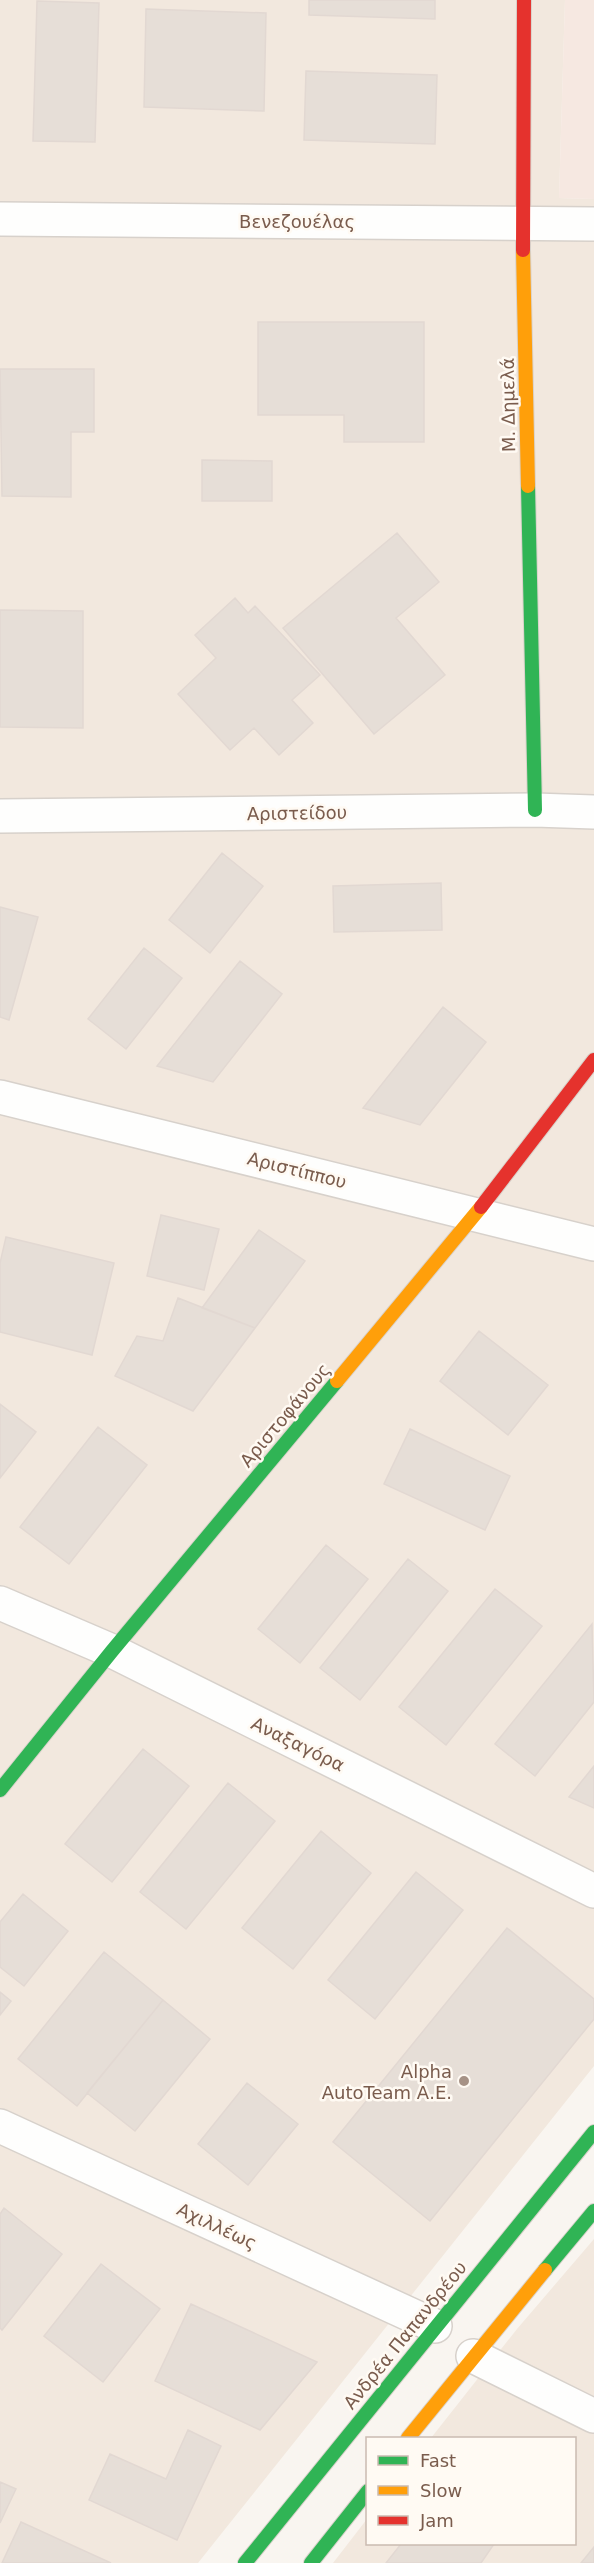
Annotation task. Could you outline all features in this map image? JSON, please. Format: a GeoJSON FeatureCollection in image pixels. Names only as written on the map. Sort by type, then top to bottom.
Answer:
{"type":"FeatureCollection","features":[{"type":"Feature","properties":{"kind":"street","name":"Μ. Δημελά"},"geometry":{"type":"LineString","coordinates":[[524,0],[522,222],[535,810]]}},
{"type":"Feature","properties":{"kind":"street","name":"Βενεζουέλας"},"geometry":{"type":"LineString","coordinates":[[0,219],[594,224]]}},
{"type":"Feature","properties":{"kind":"street","name":"Αριστείδου"},"geometry":{"type":"LineString","coordinates":[[0,816],[535,810],[594,812]]}},
{"type":"Feature","properties":{"kind":"street","name":"Αριστοφάνους"},"geometry":{"type":"LineString","coordinates":[[0,1790],[112,1651],[475,1215],[594,1060]]}},
{"type":"Feature","properties":{"kind":"street","name":"Αριστίππου"},"geometry":{"type":"LineString","coordinates":[[0,1097],[594,1244]]}},
{"type":"Feature","properties":{"kind":"street","name":"Αναξαγόρα"},"geometry":{"type":"LineString","coordinates":[[0,1603],[112,1651],[594,1891]]}},
{"type":"Feature","properties":{"kind":"street","name":"Αχιλλέως"},"geometry":{"type":"LineString","coordinates":[[0,2126],[435,2326]]}},
{"type":"Feature","properties":{"kind":"street","name":"Ανδρέα Παπανδρέου"},"geometry":{"type":"LineString","coordinates":[[245,2563],[594,2132]]}},
{"type":"Feature","properties":{"kind":"street"},"geometry":{"type":"LineString","coordinates":[[410,2437],[473,2356],[594,2211]]}},
{"type":"Feature","properties":{"kind":"street"},"geometry":{"type":"LineString","coordinates":[[473,2356],[594,2416]]}},
{"type":"Feature","properties":{"kind":"street"},"geometry":{"type":"LineString","coordinates":[[311,2563],[366,2494]]}},
{"type":"Feature","properties":{"kind":"shaded area"},"geometry":{"type":"Polygon","coordinates":[[[0,0],[565,0],[559,198],[594,199],[594,2066],[198,2563],[0,2563],[0,0]]]}},
{"type":"Feature","properties":{"kind":"shaded area"},"geometry":{"type":"Polygon","coordinates":[[[565,0],[594,0],[594,199],[559,198],[565,0]]]}},
{"type":"Feature","properties":{"kind":"shaded area"},"geometry":{"type":"Polygon","coordinates":[[[594,2239],[594,2563],[333,2563],[366,2520],[366,2545],[576,2545],[576,2437],[432,2437],[517,2329],[594,2239]]]}},
{"type":"Feature","properties":{"kind":"building"},"geometry":{"type":"Polygon","coordinates":[[[309,0],[435,0],[435,19],[309,15],[309,0]]]}},
{"type":"Feature","properties":{"kind":"building"},"geometry":{"type":"Polygon","coordinates":[[[37,1],[99,3],[95,142],[33,141],[37,1]]]}},
{"type":"Feature","properties":{"kind":"building"},"geometry":{"type":"Polygon","coordinates":[[[146,9],[266,13],[264,111],[144,107],[146,9]]]}},
{"type":"Feature","properties":{"kind":"building"},"geometry":{"type":"Polygon","coordinates":[[[306,71],[437,75],[435,144],[304,140],[306,71]]]}},
{"type":"Feature","properties":{"kind":"building"},"geometry":{"type":"Polygon","coordinates":[[[258,322],[424,322],[424,442],[344,442],[344,415],[258,415],[258,322]]]}},
{"type":"Feature","properties":{"kind":"building"},"geometry":{"type":"Polygon","coordinates":[[[0,369],[94,369],[94,432],[71,432],[71,497],[2,496],[0,369]]]}},
{"type":"Feature","properties":{"kind":"building"},"geometry":{"type":"Polygon","coordinates":[[[202,460],[272,461],[272,501],[202,501],[202,460]]]}},
{"type":"Feature","properties":{"kind":"building"},"geometry":{"type":"Polygon","coordinates":[[[397,533],[439,582],[396,618],[445,675],[374,734],[283,628],[397,533]]]}},
{"type":"Feature","properties":{"kind":"building"},"geometry":{"type":"Polygon","coordinates":[[[235,598],[248,613],[255,606],[320,675],[292,700],[313,723],[279,755],[254,728],[230,750],[178,694],[216,658],[195,635],[235,598]]]}},
{"type":"Feature","properties":{"kind":"building"},"geometry":{"type":"Polygon","coordinates":[[[0,610],[83,611],[83,728],[0,727],[0,610]]]}},
{"type":"Feature","properties":{"kind":"building"},"geometry":{"type":"Polygon","coordinates":[[[222,853],[263,886],[210,953],[169,920],[222,853]]]}},
{"type":"Feature","properties":{"kind":"building"},"geometry":{"type":"Polygon","coordinates":[[[441,883],[442,930],[334,932],[333,886],[441,883]]]}},
{"type":"Feature","properties":{"kind":"building"},"geometry":{"type":"Polygon","coordinates":[[[0,907],[38,917],[9,1020],[0,1017],[0,907]]]}},
{"type":"Feature","properties":{"kind":"building"},"geometry":{"type":"Polygon","coordinates":[[[144,948],[182,978],[126,1049],[88,1019],[144,948]]]}},
{"type":"Feature","properties":{"kind":"building"},"geometry":{"type":"Polygon","coordinates":[[[240,961],[282,994],[213,1082],[157,1066],[240,961]]]}},
{"type":"Feature","properties":{"kind":"building"},"geometry":{"type":"Polygon","coordinates":[[[443,1007],[486,1042],[420,1125],[363,1108],[443,1007]]]}},
{"type":"Feature","properties":{"kind":"building"},"geometry":{"type":"Polygon","coordinates":[[[161,1215],[219,1229],[204,1290],[147,1276],[161,1215]]]}},
{"type":"Feature","properties":{"kind":"building"},"geometry":{"type":"Polygon","coordinates":[[[259,1230],[305,1261],[255,1328],[202,1308],[259,1230]]]}},
{"type":"Feature","properties":{"kind":"building"},"geometry":{"type":"Polygon","coordinates":[[[6,1237],[114,1263],[92,1355],[0,1332],[0,1263],[6,1237]]]}},
{"type":"Feature","properties":{"kind":"building"},"geometry":{"type":"Polygon","coordinates":[[[178,1298],[255,1328],[193,1411],[115,1376],[137,1336],[163,1341],[178,1298]]]}},
{"type":"Feature","properties":{"kind":"building"},"geometry":{"type":"Polygon","coordinates":[[[479,1331],[548,1385],[508,1435],[440,1381],[479,1331]]]}},
{"type":"Feature","properties":{"kind":"building"},"geometry":{"type":"Polygon","coordinates":[[[0,1404],[36,1432],[0,1478],[0,1404]]]}},
{"type":"Feature","properties":{"kind":"building"},"geometry":{"type":"Polygon","coordinates":[[[98,1427],[147,1465],[69,1564],[20,1527],[98,1427]]]}},
{"type":"Feature","properties":{"kind":"building"},"geometry":{"type":"Polygon","coordinates":[[[410,1429],[510,1476],[485,1530],[384,1484],[410,1429]]]}},
{"type":"Feature","properties":{"kind":"building"},"geometry":{"type":"Polygon","coordinates":[[[326,1545],[368,1579],[300,1663],[258,1629],[326,1545]]]}},
{"type":"Feature","properties":{"kind":"building"},"geometry":{"type":"Polygon","coordinates":[[[408,1559],[448,1591],[360,1700],[320,1668],[408,1559]]]}},
{"type":"Feature","properties":{"kind":"building"},"geometry":{"type":"Polygon","coordinates":[[[495,1589],[542,1626],[446,1745],[399,1707],[495,1589]]]}},
{"type":"Feature","properties":{"kind":"building"},"geometry":{"type":"Polygon","coordinates":[[[592,1624],[594,1702],[535,1776],[495,1744],[592,1624]]]}},
{"type":"Feature","properties":{"kind":"building"},"geometry":{"type":"Polygon","coordinates":[[[143,1749],[189,1786],[112,1882],[65,1844],[143,1749]]]}},
{"type":"Feature","properties":{"kind":"building"},"geometry":{"type":"Polygon","coordinates":[[[594,1766],[594,1808],[569,1797],[594,1766]]]}},
{"type":"Feature","properties":{"kind":"building"},"geometry":{"type":"Polygon","coordinates":[[[228,1783],[275,1821],[186,1929],[140,1892],[228,1783]]]}},
{"type":"Feature","properties":{"kind":"building"},"geometry":{"type":"Polygon","coordinates":[[[321,1831],[371,1873],[293,1969],[242,1928],[321,1831]]]}},
{"type":"Feature","properties":{"kind":"building"},"geometry":{"type":"Polygon","coordinates":[[[416,1872],[463,1910],[375,2019],[328,1980],[416,1872]]]}},
{"type":"Feature","properties":{"kind":"building"},"geometry":{"type":"Polygon","coordinates":[[[23,1894],[68,1931],[24,1986],[0,1967],[0,1922],[23,1894]]]}},
{"type":"Feature","properties":{"kind":"building","name":"Alpha AutoTeam Α.Ε."},"geometry":{"type":"Polygon","coordinates":[[[507,1928],[594,1999],[594,2019],[430,2221],[333,2142],[507,1928]]]}},
{"type":"Feature","properties":{"kind":"building"},"geometry":{"type":"Polygon","coordinates":[[[104,1952],[163,2000],[77,2106],[18,2059],[104,1952]]]}},
{"type":"Feature","properties":{"kind":"building"},"geometry":{"type":"Polygon","coordinates":[[[0,1992],[11,2001],[0,2015],[0,1992]]]}},
{"type":"Feature","properties":{"kind":"building"},"geometry":{"type":"Polygon","coordinates":[[[163,2000],[210,2039],[135,2131],[87,2093],[163,2000]]]}},
{"type":"Feature","properties":{"kind":"building"},"geometry":{"type":"Polygon","coordinates":[[[247,2083],[298,2124],[248,2185],[198,2144],[247,2083]]]}},
{"type":"Feature","properties":{"kind":"building"},"geometry":{"type":"Polygon","coordinates":[[[4,2208],[62,2254],[2,2330],[0,2328],[0,2214],[4,2208]]]}},
{"type":"Feature","properties":{"kind":"building"},"geometry":{"type":"Polygon","coordinates":[[[101,2264],[160,2309],[103,2382],[44,2336],[101,2264]]]}},
{"type":"Feature","properties":{"kind":"building"},"geometry":{"type":"Polygon","coordinates":[[[191,2304],[317,2362],[260,2430],[155,2381],[191,2304]]]}},
{"type":"Feature","properties":{"kind":"building"},"geometry":{"type":"Polygon","coordinates":[[[188,2430],[221,2446],[177,2540],[89,2500],[110,2454],[166,2479],[188,2430]]]}},
{"type":"Feature","properties":{"kind":"building"},"geometry":{"type":"Polygon","coordinates":[[[0,2482],[16,2489],[0,2523],[0,2482]]]}},
{"type":"Feature","properties":{"kind":"building"},"geometry":{"type":"Polygon","coordinates":[[[21,2522],[111,2563],[2,2563],[21,2522]]]}},
{"type":"Feature","properties":{"kind":"building"},"geometry":{"type":"Polygon","coordinates":[[[400,2545],[493,2545],[481,2563],[386,2563],[400,2545]]]}},
{"type":"Feature","properties":{"kind":"building"},"geometry":{"type":"Polygon","coordinates":[[[594,2547],[594,2563],[581,2563],[594,2547]]]}},
{"type":"Feature","properties":{"kind":"traffic: fast"},"geometry":{"type":"LineString","coordinates":[[528,486],[535,810]]}},
{"type":"Feature","properties":{"kind":"traffic: fast"},"geometry":{"type":"LineString","coordinates":[[0,1790],[112,1651],[337,1381]]}},
{"type":"Feature","properties":{"kind":"traffic: fast"},"geometry":{"type":"LineString","coordinates":[[245,2563],[594,2132]]}},
{"type":"Feature","properties":{"kind":"traffic: fast"},"geometry":{"type":"LineString","coordinates":[[545,2270],[594,2211]]}},
{"type":"Feature","properties":{"kind":"traffic: fast"},"geometry":{"type":"LineString","coordinates":[[311,2563],[366,2494]]}},
{"type":"Feature","properties":{"kind":"traffic: slow"},"geometry":{"type":"LineString","coordinates":[[523,250],[528,486]]}},
{"type":"Feature","properties":{"kind":"traffic: slow"},"geometry":{"type":"LineString","coordinates":[[337,1381],[481,1207]]}},
{"type":"Feature","properties":{"kind":"traffic: slow"},"geometry":{"type":"LineString","coordinates":[[409,2437],[545,2270]]}},
{"type":"Feature","properties":{"kind":"traffic: jam"},"geometry":{"type":"LineString","coordinates":[[523,250],[524,0]]}},
{"type":"Feature","properties":{"kind":"traffic: jam"},"geometry":{"type":"LineString","coordinates":[[481,1207],[594,1060]]}},
{"type":"Feature","properties":{"kind":"place","name":"Alpha AutoTeam Α.Ε."},"geometry":{"type":"Point","coordinates":[464,2081]}}]}
